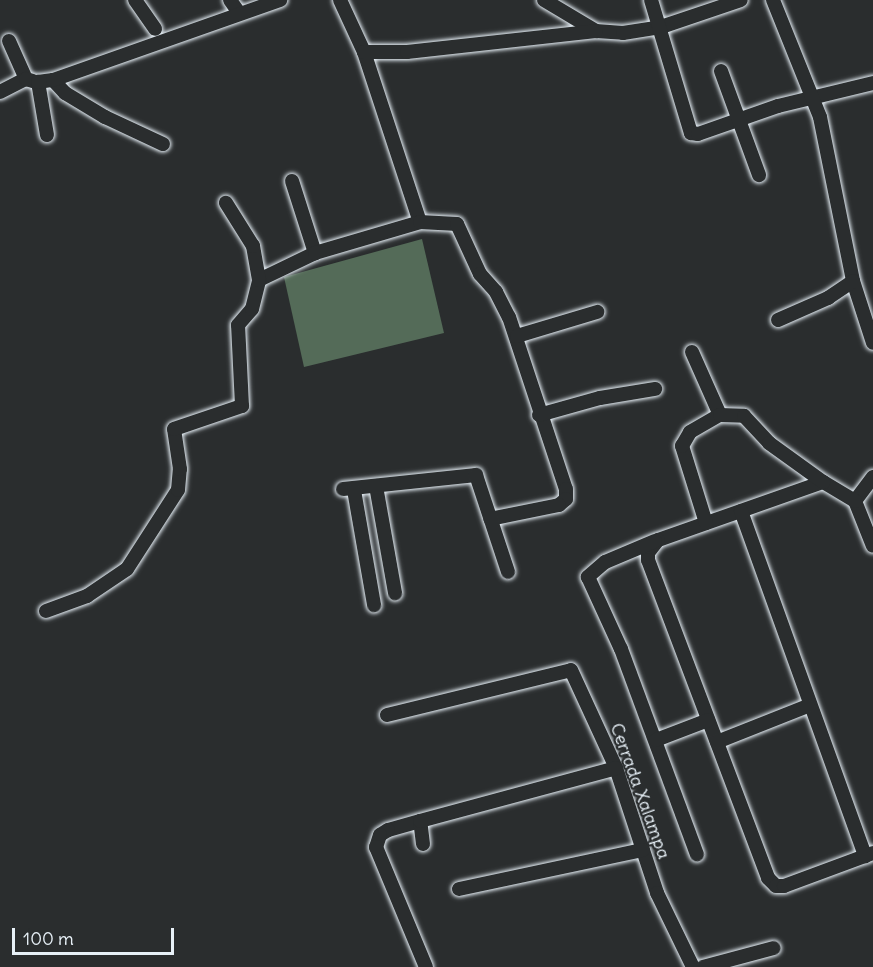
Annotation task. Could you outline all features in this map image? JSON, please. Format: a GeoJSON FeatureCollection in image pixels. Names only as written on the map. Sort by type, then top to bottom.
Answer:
{"type":"FeatureCollection","features":[{"type":"Feature","properties":{"kind":"street"},"geometry":{"type":"LineString","coordinates":[[135,0],[155,29]]}},
{"type":"Feature","properties":{"kind":"street"},"geometry":{"type":"LineString","coordinates":[[230,0],[239,13]]}},
{"type":"Feature","properties":{"kind":"street"},"geometry":{"type":"LineString","coordinates":[[0,92],[32,80],[53,80],[280,0]]}},
{"type":"Feature","properties":{"kind":"street"},"geometry":{"type":"LineString","coordinates":[[340,0],[364,52],[420,222]]}},
{"type":"Feature","properties":{"kind":"street"},"geometry":{"type":"LineString","coordinates":[[544,0],[596,30]]}},
{"type":"Feature","properties":{"kind":"street"},"geometry":{"type":"LineString","coordinates":[[651,0],[692,133],[873,83]]}},
{"type":"Feature","properties":{"kind":"street"},"geometry":{"type":"LineString","coordinates":[[364,52],[407,52],[596,30],[623,33],[661,27],[741,0]]}},
{"type":"Feature","properties":{"kind":"street"},"geometry":{"type":"LineString","coordinates":[[773,0],[824,130],[853,281],[873,343]]}},
{"type":"Feature","properties":{"kind":"street"},"geometry":{"type":"LineString","coordinates":[[9,41],[32,80],[47,135]]}},
{"type":"Feature","properties":{"kind":"street"},"geometry":{"type":"LineString","coordinates":[[721,71],[759,175]]}},
{"type":"Feature","properties":{"kind":"street"},"geometry":{"type":"LineString","coordinates":[[53,80],[65,93],[105,117],[164,144]]}},
{"type":"Feature","properties":{"kind":"street"},"geometry":{"type":"LineString","coordinates":[[292,181],[315,253]]}},
{"type":"Feature","properties":{"kind":"street"},"geometry":{"type":"LineString","coordinates":[[46,611],[87,596],[122,574],[178,490],[180,469],[174,429],[236,409],[245,400],[238,325],[252,309],[259,280],[252,246],[226,203]]}},
{"type":"Feature","properties":{"kind":"street"},"geometry":{"type":"LineString","coordinates":[[259,280],[315,253],[420,222],[450,222],[463,231],[477,268],[501,299],[517,336],[566,499],[559,505],[490,519]]}},
{"type":"Feature","properties":{"kind":"street"},"geometry":{"type":"LineString","coordinates":[[778,320],[828,298],[853,281]]}},
{"type":"Feature","properties":{"kind":"street"},"geometry":{"type":"LineString","coordinates":[[517,336],[597,312]]}},
{"type":"Feature","properties":{"kind":"street"},"geometry":{"type":"LineString","coordinates":[[692,352],[720,415]]}},
{"type":"Feature","properties":{"kind":"street"},"geometry":{"type":"LineString","coordinates":[[539,415],[600,398],[655,389]]}},
{"type":"Feature","properties":{"kind":"street"},"geometry":{"type":"LineString","coordinates":[[706,523],[682,446],[690,432],[720,415],[744,416],[769,443],[823,482],[855,501],[873,546]]}},
{"type":"Feature","properties":{"kind":"street"},"geometry":{"type":"LineString","coordinates":[[374,605],[349,489],[471,473],[479,480],[508,572]]}},
{"type":"Feature","properties":{"kind":"street"},"geometry":{"type":"LineString","coordinates":[[855,501],[873,477]]}},
{"type":"Feature","properties":{"kind":"street"},"geometry":{"type":"LineString","coordinates":[[697,854],[656,740],[588,577],[605,562],[658,540],[823,482]]}},
{"type":"Feature","properties":{"kind":"street"},"geometry":{"type":"LineString","coordinates":[[376,486],[395,593]]}},
{"type":"Feature","properties":{"kind":"street"},"geometry":{"type":"LineString","coordinates":[[658,540],[648,553],[648,560],[768,878],[776,886],[869,855],[808,706],[741,511]]}},
{"type":"Feature","properties":{"kind":"street","name":"Cerrada Xalampa"},"geometry":{"type":"LineString","coordinates":[[387,715],[571,670],[616,768],[657,892],[693,967]]}},
{"type":"Feature","properties":{"kind":"street"},"geometry":{"type":"LineString","coordinates":[[717,742],[808,706]]}},
{"type":"Feature","properties":{"kind":"street"},"geometry":{"type":"LineString","coordinates":[[656,740],[708,720]]}},
{"type":"Feature","properties":{"kind":"street"},"geometry":{"type":"LineString","coordinates":[[426,967],[376,848],[380,836],[388,830],[420,820],[616,768]]}},
{"type":"Feature","properties":{"kind":"street"},"geometry":{"type":"LineString","coordinates":[[420,820],[423,844]]}},
{"type":"Feature","properties":{"kind":"street"},"geometry":{"type":"LineString","coordinates":[[459,889],[643,850]]}},
{"type":"Feature","properties":{"kind":"street"},"geometry":{"type":"LineString","coordinates":[[703,967],[774,948]]}},
{"type":"Feature","properties":{"kind":"green space"},"geometry":{"type":"Polygon","coordinates":[[[422,239],[444,333],[304,367],[284,277],[422,239]]]}}]}
